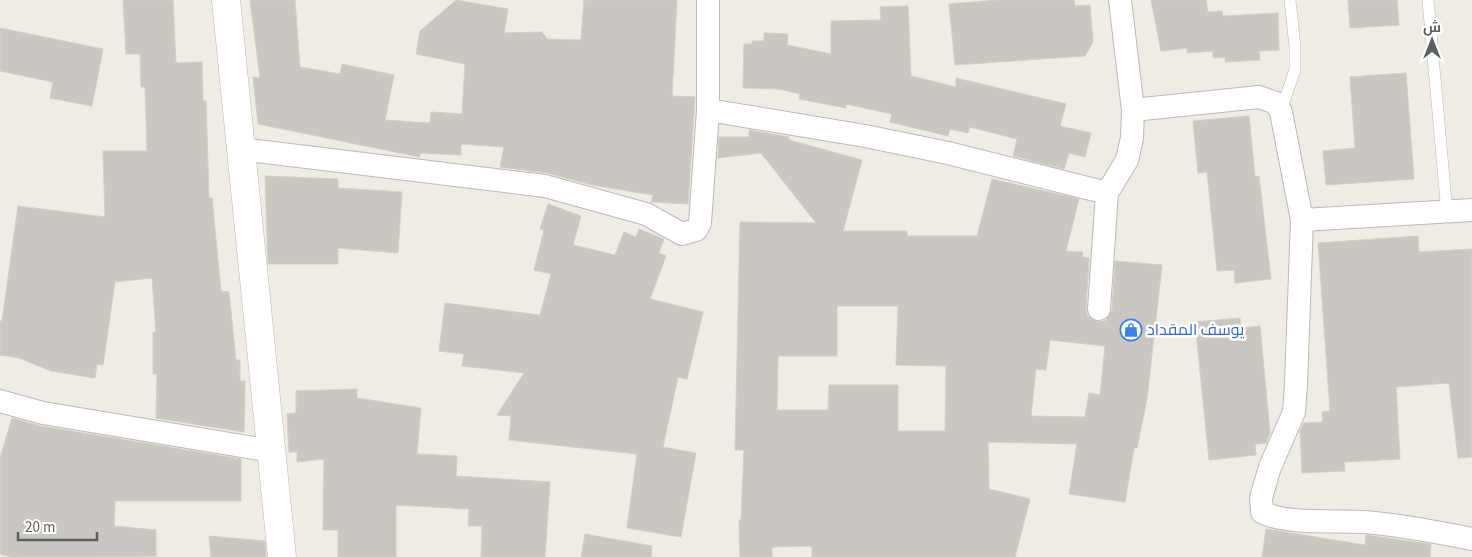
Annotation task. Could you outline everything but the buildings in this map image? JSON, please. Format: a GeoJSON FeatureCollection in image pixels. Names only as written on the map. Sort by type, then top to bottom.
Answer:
{"type":"FeatureCollection","features":[{"type":"Feature","properties":{"kind":"street"},"geometry":{"type":"LineString","coordinates":[[226,0],[282,557]]}},
{"type":"Feature","properties":{"kind":"street"},"geometry":{"type":"LineString","coordinates":[[242,149],[545,186],[602,200],[646,214],[682,234],[696,230],[700,223],[708,110],[708,0]]}},
{"type":"Feature","properties":{"kind":"street"},"geometry":{"type":"LineString","coordinates":[[1099,309],[1107,193],[1127,160],[1132,138],[1133,110],[1120,0]]}},
{"type":"Feature","properties":{"kind":"street"},"geometry":{"type":"LineString","coordinates":[[1133,110],[1259,97],[1276,103],[1281,112],[1302,220],[1294,412],[1270,468],[1261,498],[1262,512],[1267,516],[1304,520],[1365,522],[1472,539]]}},
{"type":"Feature","properties":{"kind":"street"},"geometry":{"type":"LineString","coordinates":[[708,110],[865,136],[948,153],[1107,193]]}},
{"type":"Feature","properties":{"kind":"street"},"geometry":{"type":"LineString","coordinates":[[1302,220],[1447,213],[1472,210]]}},
{"type":"Feature","properties":{"kind":"street"},"geometry":{"type":"LineString","coordinates":[[0,401],[43,413],[272,451]]}},
{"type":"Feature","properties":{"kind":"lane"},"geometry":{"type":"LineString","coordinates":[[1281,112],[1295,70],[1295,47],[1290,0]]}},
{"type":"Feature","properties":{"kind":"lane"},"geometry":{"type":"LineString","coordinates":[[1428,0],[1447,213]]}},
{"type":"Feature","properties":{"kind":"place","name":"يوسف المقداد"},"geometry":{"type":"Point","coordinates":[1131,330]}}]}
